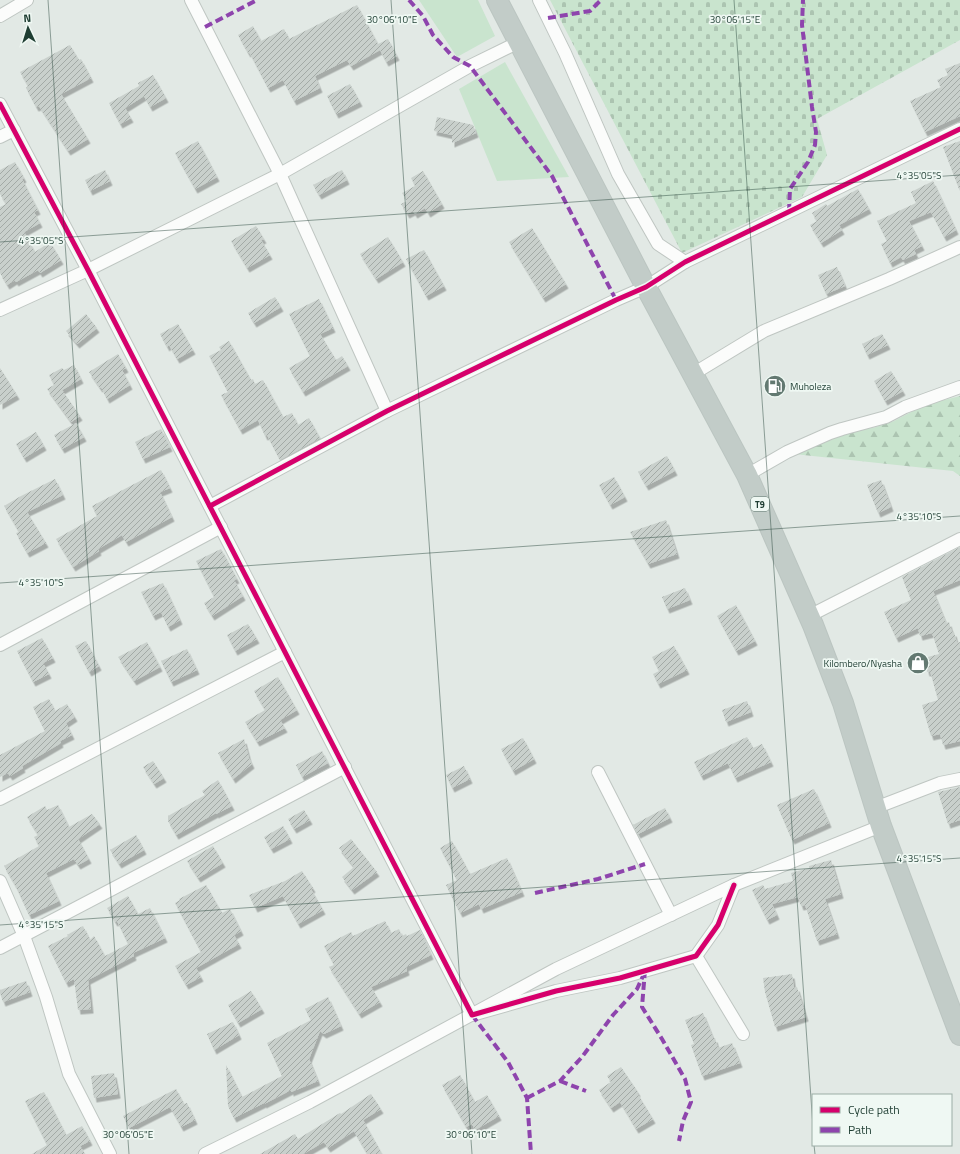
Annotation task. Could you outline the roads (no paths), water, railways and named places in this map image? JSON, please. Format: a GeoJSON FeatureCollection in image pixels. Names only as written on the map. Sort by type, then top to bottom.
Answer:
{"type":"FeatureCollection","features":[{"type":"Feature","properties":{"kind":"highway","name":"T9"},"geometry":{"type":"LineString","coordinates":[[497,0],[646,287],[747,475],[809,616],[843,703],[878,817],[960,1035]]}},
{"type":"Feature","properties":{"kind":"street"},"geometry":{"type":"LineString","coordinates":[[0,16],[27,0]]}},
{"type":"Feature","properties":{"kind":"street"},"geometry":{"type":"LineString","coordinates":[[191,0],[280,174],[387,411]]}},
{"type":"Feature","properties":{"kind":"street"},"geometry":{"type":"LineString","coordinates":[[539,0],[565,53],[618,174],[658,244],[685,262]]}},
{"type":"Feature","properties":{"kind":"street"},"geometry":{"type":"LineString","coordinates":[[0,310],[88,270],[280,174],[470,66],[519,42]]}},
{"type":"Feature","properties":{"kind":"street"},"geometry":{"type":"LineString","coordinates":[[0,104],[88,270],[472,1014]]}},
{"type":"Feature","properties":{"kind":"street"},"geometry":{"type":"LineString","coordinates":[[210,506],[387,411],[608,303],[646,287],[685,262],[960,129]]}},
{"type":"Feature","properties":{"kind":"street"},"geometry":{"type":"LineString","coordinates":[[0,137],[14,130]]}},
{"type":"Feature","properties":{"kind":"street"},"geometry":{"type":"LineString","coordinates":[[693,374],[764,331],[889,279],[960,247]]}},
{"type":"Feature","properties":{"kind":"street"},"geometry":{"type":"LineString","coordinates":[[747,475],[787,452],[842,428],[886,417],[905,407],[960,387]]}},
{"type":"Feature","properties":{"kind":"street"},"geometry":{"type":"LineString","coordinates":[[0,645],[221,527]]}},
{"type":"Feature","properties":{"kind":"street"},"geometry":{"type":"LineString","coordinates":[[809,616],[960,538]]}},
{"type":"Feature","properties":{"kind":"street"},"geometry":{"type":"LineString","coordinates":[[0,799],[285,652]]}},
{"type":"Feature","properties":{"kind":"street"},"geometry":{"type":"LineString","coordinates":[[0,948],[345,767]]}},
{"type":"Feature","properties":{"kind":"street"},"geometry":{"type":"LineString","coordinates":[[598,772],[671,914]]}},
{"type":"Feature","properties":{"kind":"street"},"geometry":{"type":"LineString","coordinates":[[205,1154],[310,1102],[556,968],[878,817],[940,783],[960,779]]}},
{"type":"Feature","properties":{"kind":"street"},"geometry":{"type":"LineString","coordinates":[[0,881],[24,936],[46,997],[69,1074],[110,1154]]}},
{"type":"Feature","properties":{"kind":"street"},"geometry":{"type":"LineString","coordinates":[[472,1014],[556,991],[620,978],[696,956],[718,925],[734,885]]}},
{"type":"Feature","properties":{"kind":"street"},"geometry":{"type":"LineString","coordinates":[[696,956],[743,1034]]}},
{"type":"Feature","properties":{"kind":"place","name":"Muholeza"},"geometry":{"type":"Point","coordinates":[775,386]}},
{"type":"Feature","properties":{"kind":"place","name":"Kilombero/Nyasha"},"geometry":{"type":"Point","coordinates":[918,663]}}]}
